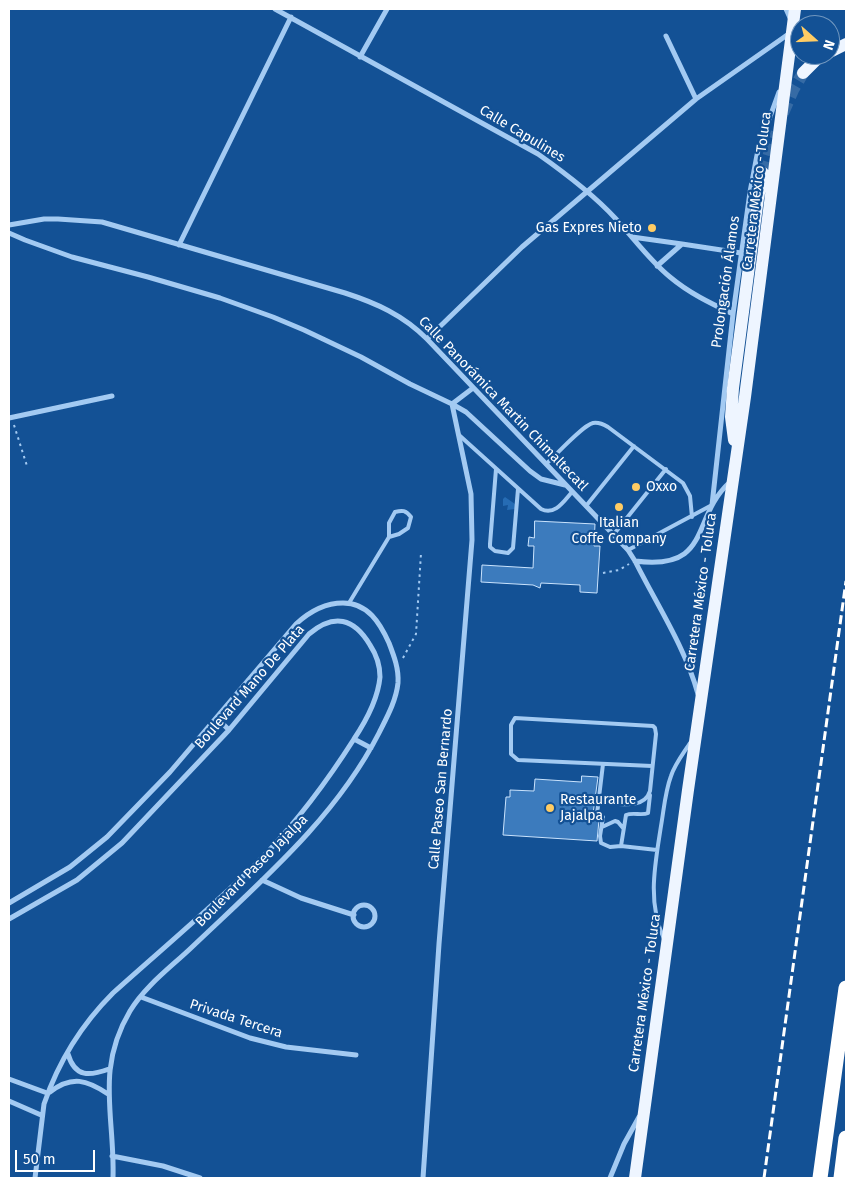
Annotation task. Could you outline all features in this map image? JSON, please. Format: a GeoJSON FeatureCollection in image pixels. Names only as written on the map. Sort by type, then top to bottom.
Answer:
{"type":"FeatureCollection","features":[{"type":"Feature","properties":{"kind":"highway"},"geometry":{"type":"LineString","coordinates":[[820,1178],[846,988]]}},
{"type":"Feature","properties":{"kind":"highway"},"geometry":{"type":"LineString","coordinates":[[841,1178],[846,1138]]}},
{"type":"Feature","properties":{"kind":"main road","name":"Carretera México - Toluca"},"geometry":{"type":"LineString","coordinates":[[635,1178],[666,945],[737,448],[790,51]]}},
{"type":"Feature","properties":{"kind":"main road"},"geometry":{"type":"LineString","coordinates":[[803,73],[812,65]]}},
{"type":"Feature","properties":{"kind":"main road"},"geometry":{"type":"LineString","coordinates":[[737,448],[731,417],[732,388],[758,198],[764,173]]}},
{"type":"Feature","properties":{"kind":"main road"},"geometry":{"type":"LineString","coordinates":[[723,403],[725,418],[733,434]]}},
{"type":"Feature","properties":{"kind":"street","name":"Calle Capulines"},"geometry":{"type":"LineString","coordinates":[[275,9],[519,143],[560,169],[614,216],[657,266],[690,291],[733,314]]}},
{"type":"Feature","properties":{"kind":"street"},"geometry":{"type":"LineString","coordinates":[[360,57],[387,9]]}},
{"type":"Feature","properties":{"kind":"street"},"geometry":{"type":"LineString","coordinates":[[179,245],[291,18]]}},
{"type":"Feature","properties":{"kind":"street"},"geometry":{"type":"LineString","coordinates":[[427,338],[522,247],[587,191],[696,99],[790,30]]}},
{"type":"Feature","properties":{"kind":"street"},"geometry":{"type":"LineString","coordinates":[[666,36],[696,99]]}},
{"type":"Feature","properties":{"kind":"street","name":"Prolongación Álamos"},"geometry":{"type":"LineString","coordinates":[[712,505],[733,314],[750,192],[758,150],[788,67]]}},
{"type":"Feature","properties":{"kind":"street","name":"Calle Panorámica Martin Chimaltecatl"},"geometry":{"type":"LineString","coordinates":[[9,225],[44,220],[82,220],[116,226],[373,302],[399,316],[427,338],[628,550],[686,660],[694,677],[701,702]]}},
{"type":"Feature","properties":{"kind":"street"},"geometry":{"type":"LineString","coordinates":[[9,233],[72,256],[220,298],[304,330],[361,356],[466,412],[530,471],[541,478],[565,485]]}},
{"type":"Feature","properties":{"kind":"street"},"geometry":{"type":"LineString","coordinates":[[632,237],[741,253]]}},
{"type":"Feature","properties":{"kind":"street"},"geometry":{"type":"LineString","coordinates":[[657,266],[682,244]]}},
{"type":"Feature","properties":{"kind":"street"},"geometry":{"type":"LineString","coordinates":[[452,404],[473,388]]}},
{"type":"Feature","properties":{"kind":"street"},"geometry":{"type":"LineString","coordinates":[[10,418],[112,396]]}},
{"type":"Feature","properties":{"kind":"street","name":"Calle Paseo San Bernardo"},"geometry":{"type":"LineString","coordinates":[[423,1178],[440,935],[472,540],[471,494],[452,404]]}},
{"type":"Feature","properties":{"kind":"street","name":"Prolongación Álamos"},"geometry":{"type":"LineString","coordinates":[[635,561],[662,562],[682,555],[694,544],[712,505],[721,491],[732,480]]}},
{"type":"Feature","properties":{"kind":"street"},"geometry":{"type":"LineString","coordinates":[[9,903],[70,867],[107,837],[170,772],[305,615],[327,606],[348,603]]}},
{"type":"Feature","properties":{"kind":"street","name":"Boulevard Paseo Jajalpa"},"geometry":{"type":"LineString","coordinates":[[113,1178],[108,1094],[109,1069],[115,1044],[131,1009],[140,997],[290,853],[326,812],[371,748],[396,696],[398,683],[395,656],[377,620],[370,612],[348,603]]}},
{"type":"Feature","properties":{"kind":"street","name":"Boulevard Mano De Plata"},"geometry":{"type":"LineString","coordinates":[[9,919],[77,880],[122,843],[229,730],[309,634],[320,625],[339,620],[359,629],[366,637],[378,661],[380,675],[374,703],[354,739],[324,783],[280,838],[241,877],[95,1011],[80,1032],[47,1094],[41,1115],[35,1178]]}},
{"type":"Feature","properties":{"kind":"street"},"geometry":{"type":"LineString","coordinates":[[217,718],[229,730]]}},
{"type":"Feature","properties":{"kind":"street"},"geometry":{"type":"LineString","coordinates":[[354,739],[371,748]]}},
{"type":"Feature","properties":{"kind":"street"},"geometry":{"type":"LineString","coordinates":[[262,880],[302,898],[354,915]]}},
{"type":"Feature","properties":{"kind":"street"},"geometry":{"type":"LineString","coordinates":[[366,905],[371,907],[375,917],[369,926],[364,927],[358,925],[354,915],[360,906],[366,905]]}},
{"type":"Feature","properties":{"kind":"street","name":"Privada Tercera"},"geometry":{"type":"LineString","coordinates":[[140,997],[259,1041],[286,1047],[356,1055]]}},
{"type":"Feature","properties":{"kind":"street"},"geometry":{"type":"LineString","coordinates":[[68,1054],[70,1063],[75,1069],[82,1072],[90,1074],[109,1069]]}},
{"type":"Feature","properties":{"kind":"street"},"geometry":{"type":"LineString","coordinates":[[9,1079],[47,1094],[57,1086],[76,1080],[97,1086],[108,1094]]}},
{"type":"Feature","properties":{"kind":"street"},"geometry":{"type":"LineString","coordinates":[[9,1101],[41,1115]]}},
{"type":"Feature","properties":{"kind":"street"},"geometry":{"type":"LineString","coordinates":[[610,1178],[624,1144],[644,1110]]}},
{"type":"Feature","properties":{"kind":"street"},"geometry":{"type":"LineString","coordinates":[[112,1156],[163,1166],[200,1178]]}},
{"type":"Feature","properties":{"kind":"lane"},"geometry":{"type":"LineString","coordinates":[[546,464],[585,427],[594,423],[601,424],[608,427],[683,483],[690,496],[692,517]]}},
{"type":"Feature","properties":{"kind":"lane"},"geometry":{"type":"LineString","coordinates":[[459,434],[541,509],[550,512],[554,511],[572,492]]}},
{"type":"Feature","properties":{"kind":"lane"},"geometry":{"type":"LineString","coordinates":[[586,506],[634,446]]}},
{"type":"Feature","properties":{"kind":"lane"},"geometry":{"type":"LineString","coordinates":[[496,469],[490,544],[490,547],[495,551],[508,553],[513,548],[518,489]]}},
{"type":"Feature","properties":{"kind":"lane"},"geometry":{"type":"LineString","coordinates":[[614,534],[666,470]]}},
{"type":"Feature","properties":{"kind":"lane"},"geometry":{"type":"LineString","coordinates":[[628,550],[712,505]]}},
{"type":"Feature","properties":{"kind":"lane"},"geometry":{"type":"LineString","coordinates":[[348,603],[389,537],[389,522],[395,512],[401,510],[408,512],[411,521],[408,528],[400,534],[389,537]]}},
{"type":"Feature","properties":{"kind":"lane"},"geometry":{"type":"LineString","coordinates":[[621,846],[626,815],[631,813],[648,813],[656,734],[653,726],[519,717],[513,721],[511,754],[518,760],[652,766]]}},
{"type":"Feature","properties":{"kind":"lane"},"geometry":{"type":"LineString","coordinates":[[666,945],[659,928],[653,900],[652,885],[657,850],[670,777],[678,760],[696,735]]}},
{"type":"Feature","properties":{"kind":"lane"},"geometry":{"type":"LineString","coordinates":[[603,764],[597,814],[603,817],[601,843],[607,846],[657,850]]}},
{"type":"Feature","properties":{"kind":"lane"},"geometry":{"type":"LineString","coordinates":[[599,802],[637,804],[646,799],[650,791]]}},
{"type":"Feature","properties":{"kind":"lane"},"geometry":{"type":"LineString","coordinates":[[602,827],[615,821],[623,828]]}},
{"type":"Feature","properties":{"kind":"path"},"geometry":{"type":"LineString","coordinates":[[10,418],[27,466]]}},
{"type":"Feature","properties":{"kind":"path"},"geometry":{"type":"LineString","coordinates":[[397,669],[416,634],[421,553]]}},
{"type":"Feature","properties":{"kind":"path"},"geometry":{"type":"LineString","coordinates":[[603,573],[619,570],[635,561]]}},
{"type":"Feature","properties":{"kind":"shaded area"},"geometry":{"type":"Polygon","coordinates":[[[505,497],[515,504],[515,509],[507,510],[508,505],[503,506],[503,499],[505,497]]]}},
{"type":"Feature","properties":{"kind":"building"},"geometry":{"type":"Polygon","coordinates":[[[535,521],[595,524],[594,546],[600,546],[597,593],[580,592],[580,585],[541,583],[540,588],[533,585],[481,582],[482,565],[533,568],[534,546],[528,546],[529,537],[534,538],[535,521]]]}},
{"type":"Feature","properties":{"kind":"building","name":"Restaurante Jajalpa"},"geometry":{"type":"Polygon","coordinates":[[[582,776],[598,777],[593,814],[595,819],[599,820],[597,841],[503,835],[506,797],[510,797],[510,790],[534,791],[535,779],[581,782],[582,776]]]}},
{"type":"Feature","properties":{"kind":"tunnel"},"geometry":{"type":"LineString","coordinates":[[783,113],[803,73]]}},
{"type":"Feature","properties":{"kind":"tunnel"},"geometry":{"type":"LineString","coordinates":[[763,173],[776,132]]}},
{"type":"Feature","properties":{"kind":"railway"},"geometry":{"type":"LineString","coordinates":[[764,1178],[846,581]]}},
{"type":"Feature","properties":{"kind":"place","name":"Gas Expres Nieto"},"geometry":{"type":"Point","coordinates":[652,228]}},
{"type":"Feature","properties":{"kind":"place","name":"Oxxo"},"geometry":{"type":"Point","coordinates":[636,487]}},
{"type":"Feature","properties":{"kind":"place","name":"Italian Coffe Company"},"geometry":{"type":"Point","coordinates":[619,507]}},
{"type":"Feature","properties":{"kind":"place","name":"Restaurante Jajalpa"},"geometry":{"type":"Point","coordinates":[550,808]}}]}
